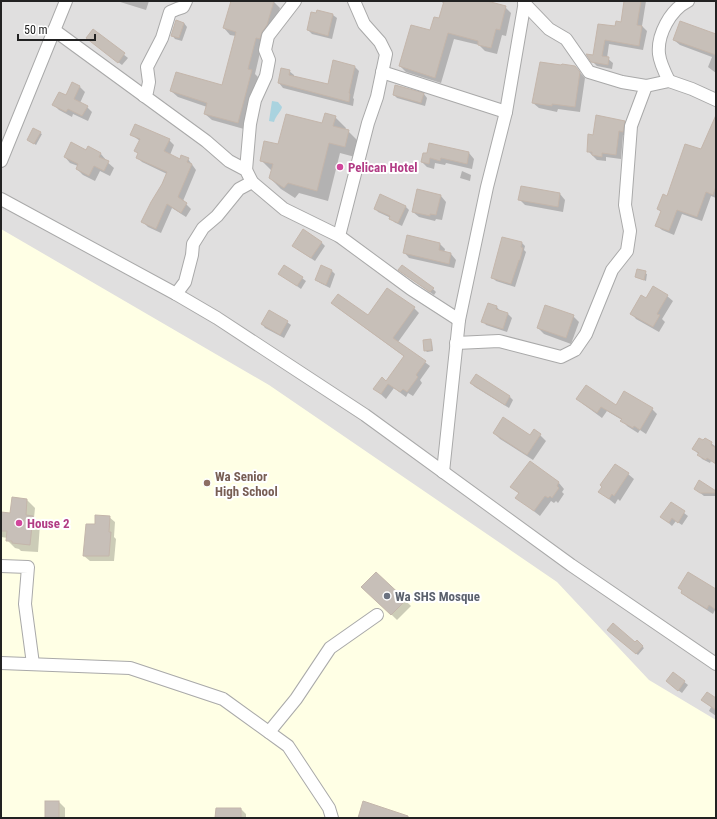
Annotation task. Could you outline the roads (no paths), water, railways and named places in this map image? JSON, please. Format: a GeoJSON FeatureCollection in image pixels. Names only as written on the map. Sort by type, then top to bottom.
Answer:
{"type":"FeatureCollection","features":[{"type":"Feature","properties":{"kind":"street"},"geometry":{"type":"LineString","coordinates":[[1,161],[66,1]]}},
{"type":"Feature","properties":{"kind":"street"},"geometry":{"type":"LineString","coordinates":[[144,96],[147,92],[149,82],[147,67],[162,38],[170,12],[183,7],[186,1]]}},
{"type":"Feature","properties":{"kind":"street"},"geometry":{"type":"LineString","coordinates":[[295,1],[268,36],[264,50],[269,60],[266,76],[255,100],[250,124],[246,170],[252,182],[284,209],[339,236],[411,289],[459,320]]}},
{"type":"Feature","properties":{"kind":"street"},"geometry":{"type":"LineString","coordinates":[[339,236],[366,131],[377,97],[386,54],[380,42],[364,24],[354,1]]}},
{"type":"Feature","properties":{"kind":"street"},"geometry":{"type":"LineString","coordinates":[[669,81],[659,54],[661,36],[672,15],[688,1]]}},
{"type":"Feature","properties":{"kind":"street"},"geometry":{"type":"LineString","coordinates":[[524,2],[549,29],[566,39],[589,72],[622,82],[646,86],[669,81],[692,89],[716,100]]}},
{"type":"Feature","properties":{"kind":"street"},"geometry":{"type":"LineString","coordinates":[[443,472],[459,320],[487,187],[506,112],[524,2]]}},
{"type":"Feature","properties":{"kind":"street"},"geometry":{"type":"LineString","coordinates":[[54,30],[206,141],[229,161],[246,170]]}},
{"type":"Feature","properties":{"kind":"street"},"geometry":{"type":"LineString","coordinates":[[382,72],[506,112]]}},
{"type":"Feature","properties":{"kind":"street"},"geometry":{"type":"LineString","coordinates":[[456,343],[499,341],[561,356],[574,350],[586,334],[612,270],[627,251],[630,231],[624,205],[631,126],[646,86]]}},
{"type":"Feature","properties":{"kind":"street"},"geometry":{"type":"LineString","coordinates":[[176,294],[185,282],[192,256],[193,244],[200,233],[217,216],[239,189],[252,182]]}},
{"type":"Feature","properties":{"kind":"street"},"geometry":{"type":"LineString","coordinates":[[1,199],[176,294],[217,318],[365,416],[571,565],[716,664]]}},
{"type":"Feature","properties":{"kind":"street"},"geometry":{"type":"LineString","coordinates":[[1,566],[28,567],[25,604],[33,664]]}},
{"type":"Feature","properties":{"kind":"street"},"geometry":{"type":"LineString","coordinates":[[269,732],[296,699],[330,648],[377,615]]}},
{"type":"Feature","properties":{"kind":"street"},"geometry":{"type":"LineString","coordinates":[[1,663],[130,668],[223,699],[288,746],[330,808],[332,818]]}},
{"type":"Feature","properties":{"kind":"water"},"geometry":{"type":"Polygon","coordinates":[[[272,101],[278,102],[282,107],[274,122],[269,121],[272,101]]]}},
{"type":"Feature","properties":{"kind":"place","name":"Pelican Hotel"},"geometry":{"type":"Point","coordinates":[340,167]}},
{"type":"Feature","properties":{"kind":"place","name":"Wa Senior High School"},"geometry":{"type":"Point","coordinates":[207,483]}},
{"type":"Feature","properties":{"kind":"place","name":"House 2"},"geometry":{"type":"Point","coordinates":[19,523]}},
{"type":"Feature","properties":{"kind":"place","name":"Wa SHS Mosque"},"geometry":{"type":"Point","coordinates":[387,596]}}]}
